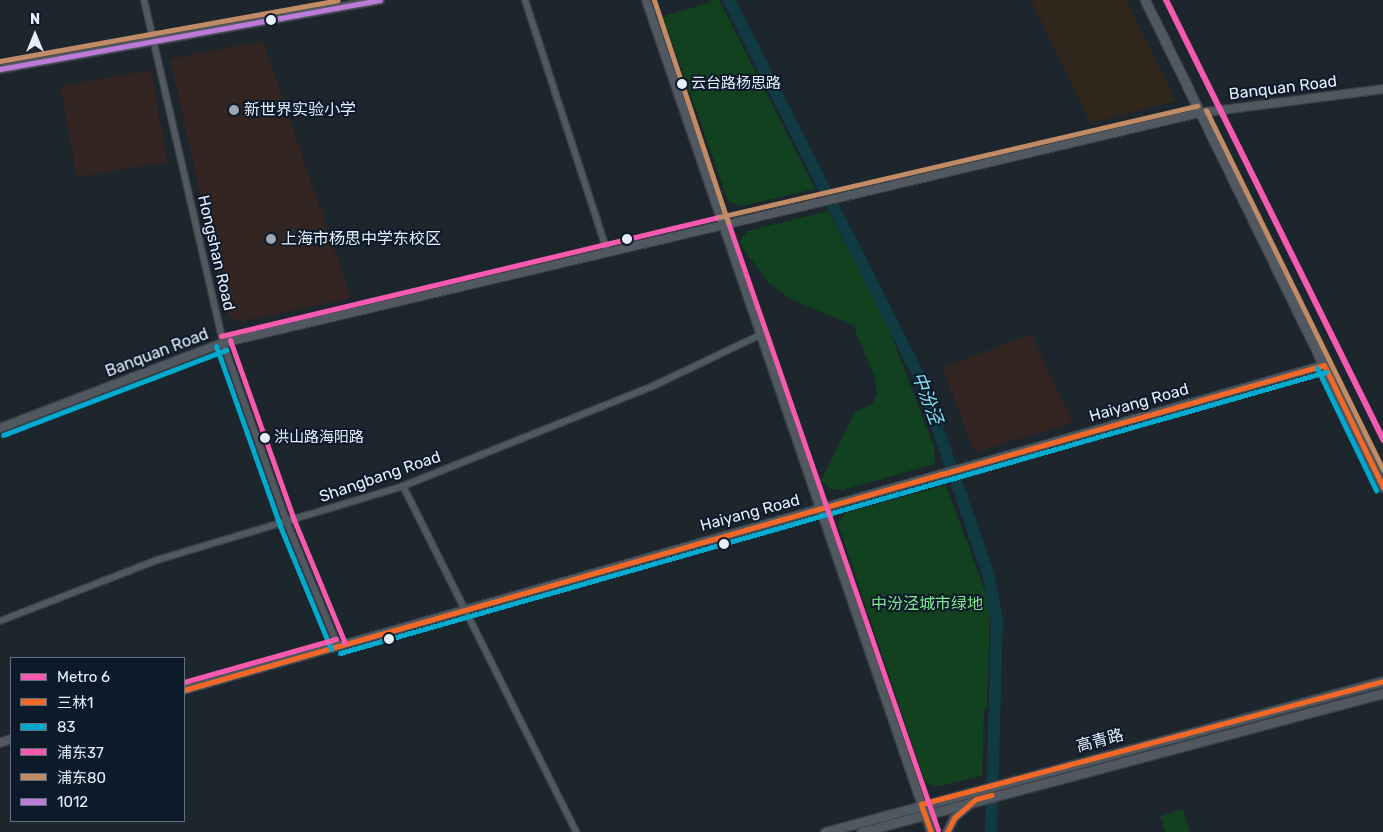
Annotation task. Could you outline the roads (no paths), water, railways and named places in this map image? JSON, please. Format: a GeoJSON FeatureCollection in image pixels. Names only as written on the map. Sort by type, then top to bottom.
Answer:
{"type":"FeatureCollection","features":[{"type":"Feature","properties":{"kind":"main road"},"geometry":{"type":"LineString","coordinates":[[1145,0],[1383,487]]}},
{"type":"Feature","properties":{"kind":"main road","name":"高青路"},"geometry":{"type":"LineString","coordinates":[[825,832],[982,787],[1006,786],[1383,681]]}},
{"type":"Feature","properties":{"kind":"main road"},"geometry":{"type":"LineString","coordinates":[[861,832],[979,799],[1006,786],[1383,693]]}},
{"type":"Feature","properties":{"kind":"street","name":"Hongshan Road"},"geometry":{"type":"LineString","coordinates":[[144,0],[223,343],[287,523],[338,646]]}},
{"type":"Feature","properties":{"kind":"street"},"geometry":{"type":"LineString","coordinates":[[0,69],[380,0]]}},
{"type":"Feature","properties":{"kind":"street"},"geometry":{"type":"LineString","coordinates":[[525,0],[607,251]]}},
{"type":"Feature","properties":{"kind":"street"},"geometry":{"type":"LineString","coordinates":[[646,0],[818,509],[931,832]]}},
{"type":"Feature","properties":{"kind":"street","name":"Banquan Road"},"geometry":{"type":"LineString","coordinates":[[0,428],[223,343],[721,224],[1199,113],[1383,89]]}},
{"type":"Feature","properties":{"kind":"street","name":"Shangbang Road"},"geometry":{"type":"LineString","coordinates":[[0,621],[157,560],[287,523],[403,486],[651,387],[760,335]]}},
{"type":"Feature","properties":{"kind":"street","name":"Haiyang Road"},"geometry":{"type":"LineString","coordinates":[[185,690],[1324,365]]}},
{"type":"Feature","properties":{"kind":"street"},"geometry":{"type":"LineString","coordinates":[[403,486],[576,832]]}},
{"type":"Feature","properties":{"kind":"street"},"geometry":{"type":"LineString","coordinates":[[948,832],[954,818],[979,799]]}},
{"type":"Feature","properties":{"kind":"waterway","name":"中汾泾"},"geometry":{"type":"LineString","coordinates":[[729,0],[921,380],[988,573],[997,620],[991,832]]}},
{"type":"Feature","properties":{"kind":"metro line","name":"6"},"geometry":{"type":"LineString","coordinates":[[1166,0],[1383,440]]}},
{"type":"Feature","properties":{"kind":"place","name":"云台路杨思路"},"geometry":{"type":"Point","coordinates":[682,84]}},
{"type":"Feature","properties":{"kind":"place","name":"新世界实验小学"},"geometry":{"type":"Point","coordinates":[234,110]}},
{"type":"Feature","properties":{"kind":"place","name":"上海市杨思中学东校区"},"geometry":{"type":"Point","coordinates":[271,239]}},
{"type":"Feature","properties":{"kind":"place","name":"洪山路海阳路"},"geometry":{"type":"Point","coordinates":[265,438]}},
{"type":"Feature","properties":{"kind":"park label","name":"中汾泾城市绿地"},"geometry":{"type":"Point","coordinates":[927,604]}}]}
